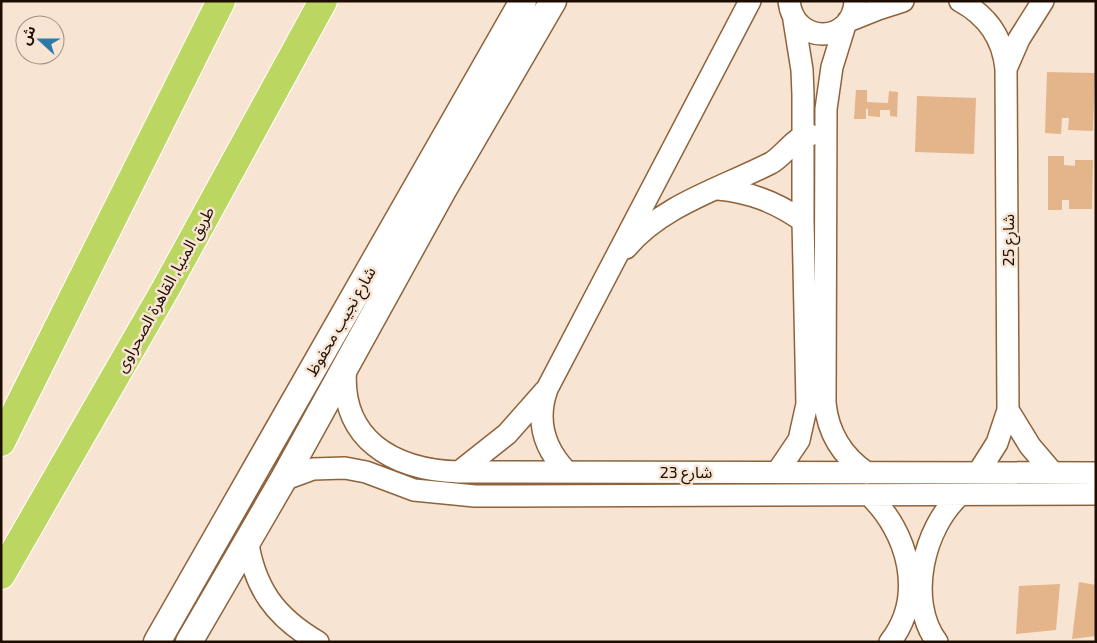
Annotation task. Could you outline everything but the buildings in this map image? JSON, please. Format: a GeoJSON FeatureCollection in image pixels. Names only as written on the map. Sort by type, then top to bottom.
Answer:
{"type":"FeatureCollection","features":[{"type":"Feature","properties":{"kind":"highway"},"geometry":{"type":"LineString","coordinates":[[1,442],[221,1]]}},
{"type":"Feature","properties":{"kind":"highway","name":"طريق المنيا, القاهرة الصحراوى"},"geometry":{"type":"LineString","coordinates":[[1,575],[166,288],[323,1]]}},
{"type":"Feature","properties":{"kind":"street","name":"شارع نجيب محفوظ"},"geometry":{"type":"LineString","coordinates":[[158,642],[523,1]]}},
{"type":"Feature","properties":{"kind":"street","name":"شارع نجيب محفوظ"},"geometry":{"type":"LineString","coordinates":[[189,642],[247,538],[283,480],[346,363],[480,126],[553,1]]}},
{"type":"Feature","properties":{"kind":"street"},"geometry":{"type":"LineString","coordinates":[[566,471],[552,455],[544,436],[541,412],[547,389],[750,1]]}},
{"type":"Feature","properties":{"kind":"street"},"geometry":{"type":"LineString","coordinates":[[787,8],[801,27],[819,34],[828,34],[849,16],[903,1]]}},
{"type":"Feature","properties":{"kind":"street","name":"شارع 25"},"geometry":{"type":"LineString","coordinates":[[960,1],[972,7],[991,25],[1002,46],[1006,69],[1008,410],[997,443],[978,473]]}},
{"type":"Feature","properties":{"kind":"street","name":"شارع 25"},"geometry":{"type":"LineString","coordinates":[[1006,69],[1019,39],[1043,1]]}},
{"type":"Feature","properties":{"kind":"street"},"geometry":{"type":"LineString","coordinates":[[787,8],[802,70],[803,221],[816,391],[834,438],[848,458],[867,473]]}},
{"type":"Feature","properties":{"kind":"street"},"geometry":{"type":"LineString","coordinates":[[778,471],[794,451],[802,434],[806,416],[816,391],[826,109],[832,67],[849,16]]}},
{"type":"Feature","properties":{"kind":"street"},"geometry":{"type":"LineString","coordinates":[[458,113],[480,126]]}},
{"type":"Feature","properties":{"kind":"street"},"geometry":{"type":"LineString","coordinates":[[612,266],[633,240],[659,220],[688,202],[718,189],[739,176],[774,161],[803,135],[826,134]]}},
{"type":"Feature","properties":{"kind":"street"},"geometry":{"type":"LineString","coordinates":[[718,189],[754,195],[788,210],[803,221]]}},
{"type":"Feature","properties":{"kind":"street","name":"شارع 23"},"geometry":{"type":"LineString","coordinates":[[346,363],[347,399],[354,420],[361,432],[382,452],[407,465],[433,470],[459,472],[778,471],[1096,473]]}},
{"type":"Feature","properties":{"kind":"street"},"geometry":{"type":"LineString","coordinates":[[459,472],[506,434],[547,389]]}},
{"type":"Feature","properties":{"kind":"street"},"geometry":{"type":"LineString","coordinates":[[1008,410],[1030,446],[1054,473]]}},
{"type":"Feature","properties":{"kind":"street"},"geometry":{"type":"LineString","coordinates":[[402,487],[407,465]]}},
{"type":"Feature","properties":{"kind":"street","name":"شارع 23"},"geometry":{"type":"LineString","coordinates":[[283,480],[313,469],[337,468],[366,472],[402,487],[427,493],[475,496],[1096,494]]}},
{"type":"Feature","properties":{"kind":"street"},"geometry":{"type":"LineString","coordinates":[[868,495],[894,527],[916,581],[925,616],[937,642]]}},
{"type":"Feature","properties":{"kind":"street"},"geometry":{"type":"LineString","coordinates":[[890,642],[904,616],[935,529],[950,504],[960,495]]}},
{"type":"Feature","properties":{"kind":"street"},"geometry":{"type":"LineString","coordinates":[[247,538],[255,575],[264,592],[287,621],[319,641]]}}]}
